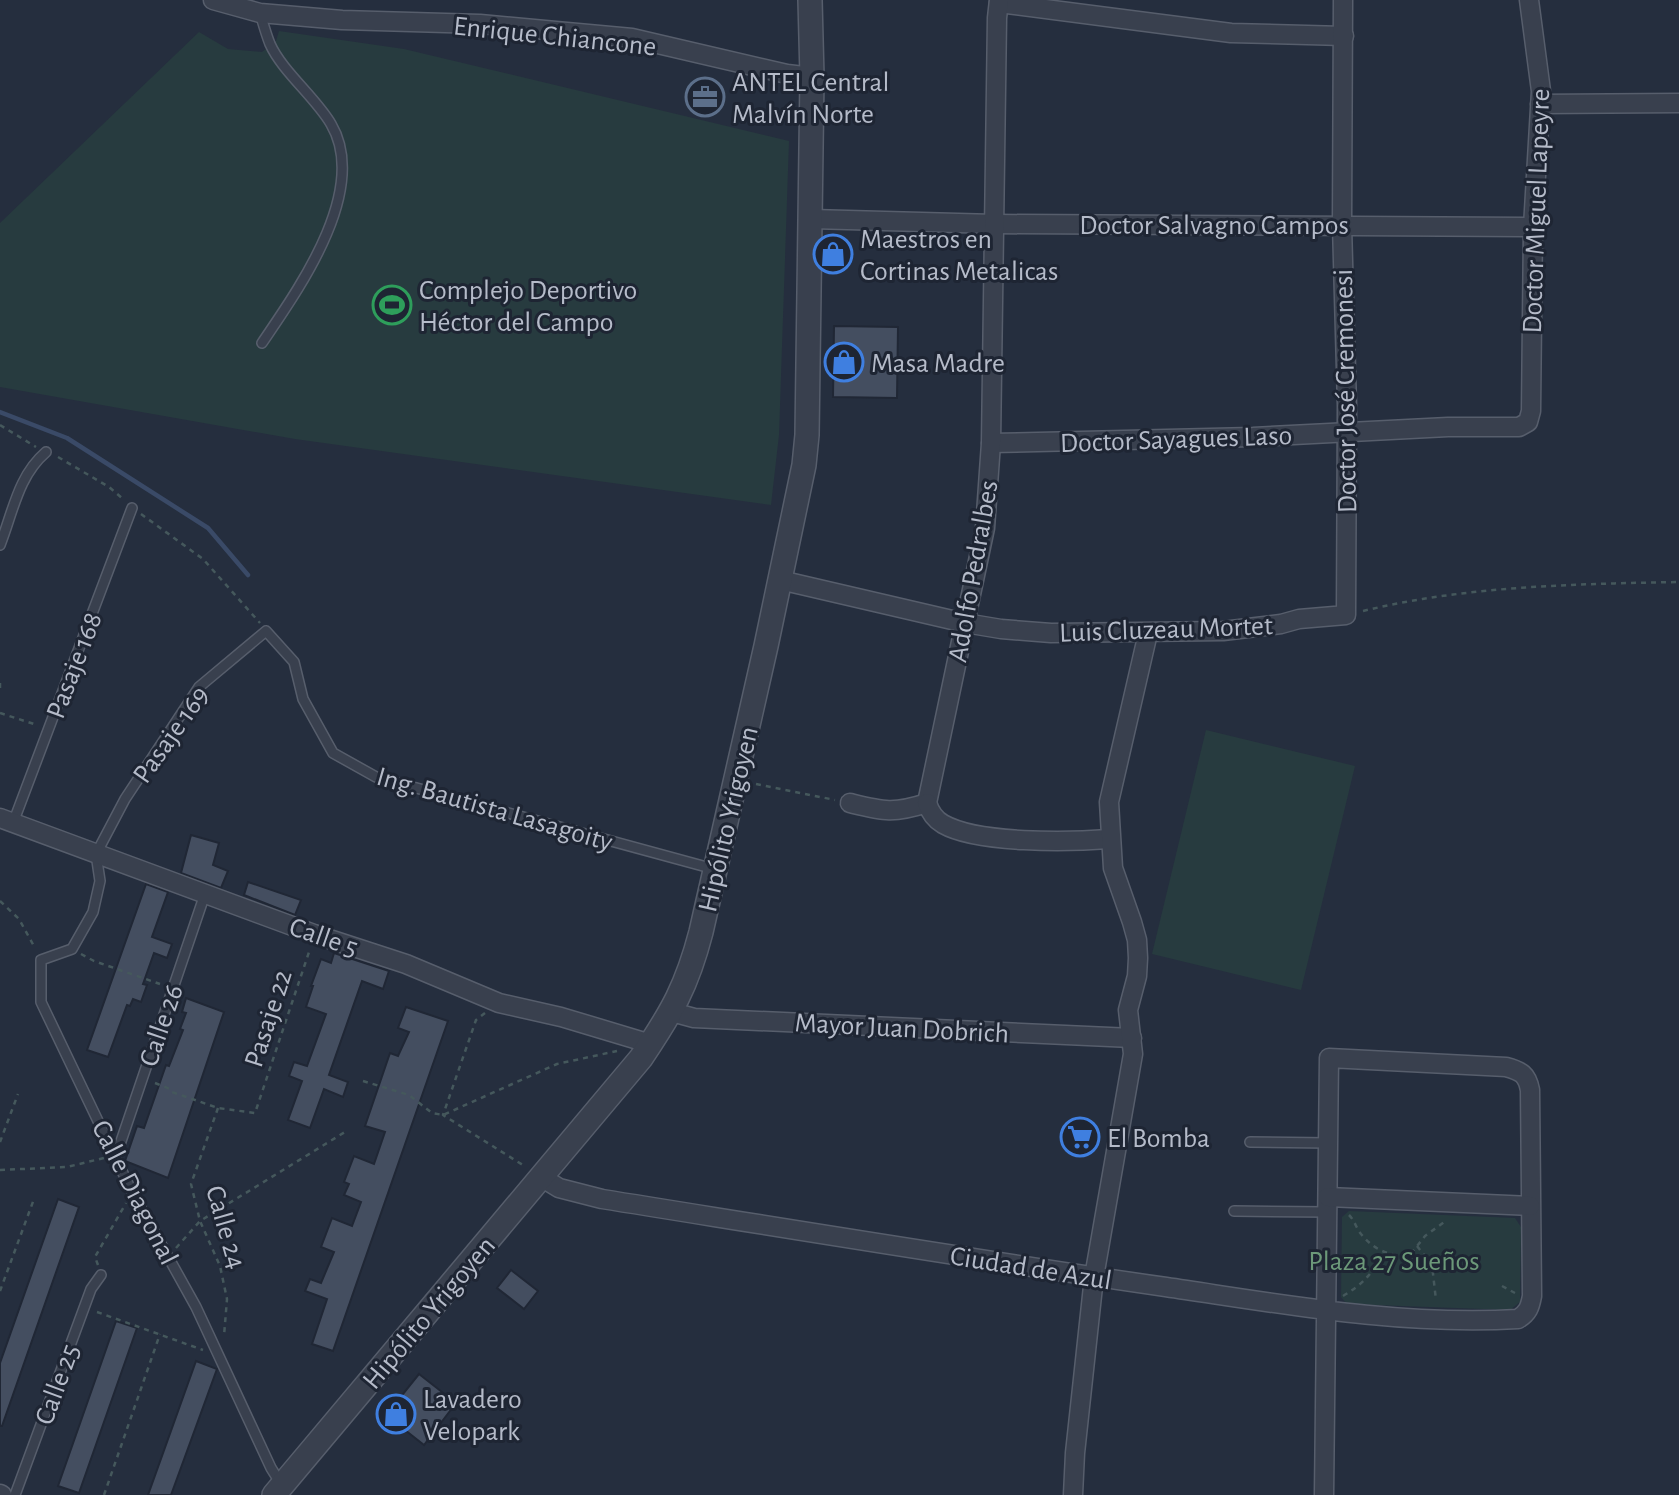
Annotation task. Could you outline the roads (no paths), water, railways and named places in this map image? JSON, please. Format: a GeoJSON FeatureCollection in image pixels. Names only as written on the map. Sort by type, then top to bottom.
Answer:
{"type":"FeatureCollection","features":[{"type":"Feature","properties":{"kind":"street","name":"Enrique Chiancone"},"geometry":{"type":"LineString","coordinates":[[213,0],[342,20],[480,24],[632,38],[788,74],[812,77]]}},
{"type":"Feature","properties":{"kind":"street","name":"Hipólito Yrigoyen"},"geometry":{"type":"LineString","coordinates":[[278,1490],[541,1177],[642,1041],[672,1012],[694,960],[798,499],[807,435],[812,77],[810,0]]}},
{"type":"Feature","properties":{"kind":"street","name":"Doctor José Cremonesi"},"geometry":{"type":"LineString","coordinates":[[1343,0],[1346,615]]}},
{"type":"Feature","properties":{"kind":"street","name":"Doctor Miguel Lapeyre"},"geometry":{"type":"LineString","coordinates":[[1528,422],[1531,411],[1533,227],[1541,91],[1529,0]]}},
{"type":"Feature","properties":{"kind":"street"},"geometry":{"type":"LineString","coordinates":[[999,1],[1231,33],[1344,36]]}},
{"type":"Feature","properties":{"kind":"street","name":"Adolfo Pedralbes"},"geometry":{"type":"LineString","coordinates":[[926,803],[985,528],[991,443],[995,94],[999,1]]}},
{"type":"Feature","properties":{"kind":"street"},"geometry":{"type":"LineString","coordinates":[[1540,104],[1679,103]]}},
{"type":"Feature","properties":{"kind":"street","name":"Doctor Salvagno Campos"},"geometry":{"type":"LineString","coordinates":[[811,219],[995,224],[1533,227]]}},
{"type":"Feature","properties":{"kind":"street","name":"Doctor Sayagues Laso"},"geometry":{"type":"LineString","coordinates":[[991,443],[1253,437],[1448,427],[1519,427],[1528,422]]}},
{"type":"Feature","properties":{"kind":"street","name":"Luis Cluzeau Mortet"},"geometry":{"type":"LineString","coordinates":[[780,580],[965,623],[1051,633],[1223,631],[1346,615]]}},
{"type":"Feature","properties":{"kind":"street"},"geometry":{"type":"LineString","coordinates":[[1073,1495],[1094,1277],[1133,1054],[1128,1010],[1137,976],[1137,940],[1112,868],[1109,802],[1148,633]]}},
{"type":"Feature","properties":{"kind":"street"},"geometry":{"type":"LineString","coordinates":[[850,803],[885,811],[902,811],[926,803],[931,814],[940,822],[990,836],[1054,842],[1109,839]]}},
{"type":"Feature","properties":{"kind":"street","name":"Calle 5"},"geometry":{"type":"LineString","coordinates":[[7,820],[314,934],[406,964],[499,1003],[561,1017],[642,1041]]}},
{"type":"Feature","properties":{"kind":"street","name":"Mayor Juan Dobrich"},"geometry":{"type":"LineString","coordinates":[[672,1012],[694,1018],[1132,1038]]}},
{"type":"Feature","properties":{"kind":"street"},"geometry":{"type":"LineString","coordinates":[[1324,1495],[1331,1305],[1328,1204],[1329,1058],[1506,1067],[1520,1070],[1527,1078],[1530,1090],[1530,1206],[1328,1204]]}},
{"type":"Feature","properties":{"kind":"street","name":"Ciudad de Azul"},"geometry":{"type":"LineString","coordinates":[[541,1177],[559,1188],[602,1199],[1094,1277],[1331,1305],[1386,1318],[1490,1320],[1518,1319],[1526,1314],[1532,1296],[1530,1206]]}},
{"type":"Feature","properties":{"kind":"lane"},"geometry":{"type":"LineString","coordinates":[[261,6],[270,46],[332,124],[341,155],[342,174],[333,220],[301,286],[262,343]]}},
{"type":"Feature","properties":{"kind":"lane"},"geometry":{"type":"LineString","coordinates":[[0,545],[17,495],[32,464],[46,452]]}},
{"type":"Feature","properties":{"kind":"lane","name":"Pasaje 168"},"geometry":{"type":"LineString","coordinates":[[7,820],[48,729],[132,508]]}},
{"type":"Feature","properties":{"kind":"lane","name":"Pasaje 169"},"geometry":{"type":"LineString","coordinates":[[96,854],[125,799],[199,687],[266,631]]}},
{"type":"Feature","properties":{"kind":"lane","name":"Ing. Bautista Lasagoity"},"geometry":{"type":"LineString","coordinates":[[266,631],[294,662],[303,699],[333,753],[365,771],[389,780],[715,870]]}},
{"type":"Feature","properties":{"kind":"lane","name":"Calle Diagonal"},"geometry":{"type":"LineString","coordinates":[[96,854],[100,881],[93,912],[72,949],[41,960],[41,1002],[132,1192],[169,1256],[222,1361],[271,1468],[278,1490]]}},
{"type":"Feature","properties":{"kind":"lane","name":"Calle 26"},"geometry":{"type":"LineString","coordinates":[[116,1156],[205,894]]}},
{"type":"Feature","properties":{"kind":"lane"},"geometry":{"type":"LineString","coordinates":[[1250,1142],[1328,1143]]}},
{"type":"Feature","properties":{"kind":"lane"},"geometry":{"type":"LineString","coordinates":[[1234,1211],[1328,1204]]}},
{"type":"Feature","properties":{"kind":"lane","name":"Calle 25"},"geometry":{"type":"LineString","coordinates":[[15,1495],[84,1307],[100,1275]]}},
{"type":"Feature","properties":{"kind":"waterway"},"geometry":{"type":"LineString","coordinates":[[0,412],[67,438],[208,528],[248,575]]}},
{"type":"Feature","properties":{"kind":"place","name":"ANTEL Central Malvín Norte"},"geometry":{"type":"Point","coordinates":[705,97]}},
{"type":"Feature","properties":{"kind":"place","name":"Maestros en Cortinas Metalicas"},"geometry":{"type":"Point","coordinates":[833,254]}},
{"type":"Feature","properties":{"kind":"place","name":"Complejo Deportivo Héctor del Campo"},"geometry":{"type":"Point","coordinates":[392,305]}},
{"type":"Feature","properties":{"kind":"place","name":"Masa Madre"},"geometry":{"type":"Point","coordinates":[844,362]}},
{"type":"Feature","properties":{"kind":"place","name":"El Bomba"},"geometry":{"type":"Point","coordinates":[1080,1137]}},
{"type":"Feature","properties":{"kind":"place","name":"Lavadero Velopark"},"geometry":{"type":"Point","coordinates":[396,1414]}},
{"type":"Feature","properties":{"kind":"park label","name":"Plaza 27 Sueños"},"geometry":{"type":"Point","coordinates":[1394,1260]}}]}
